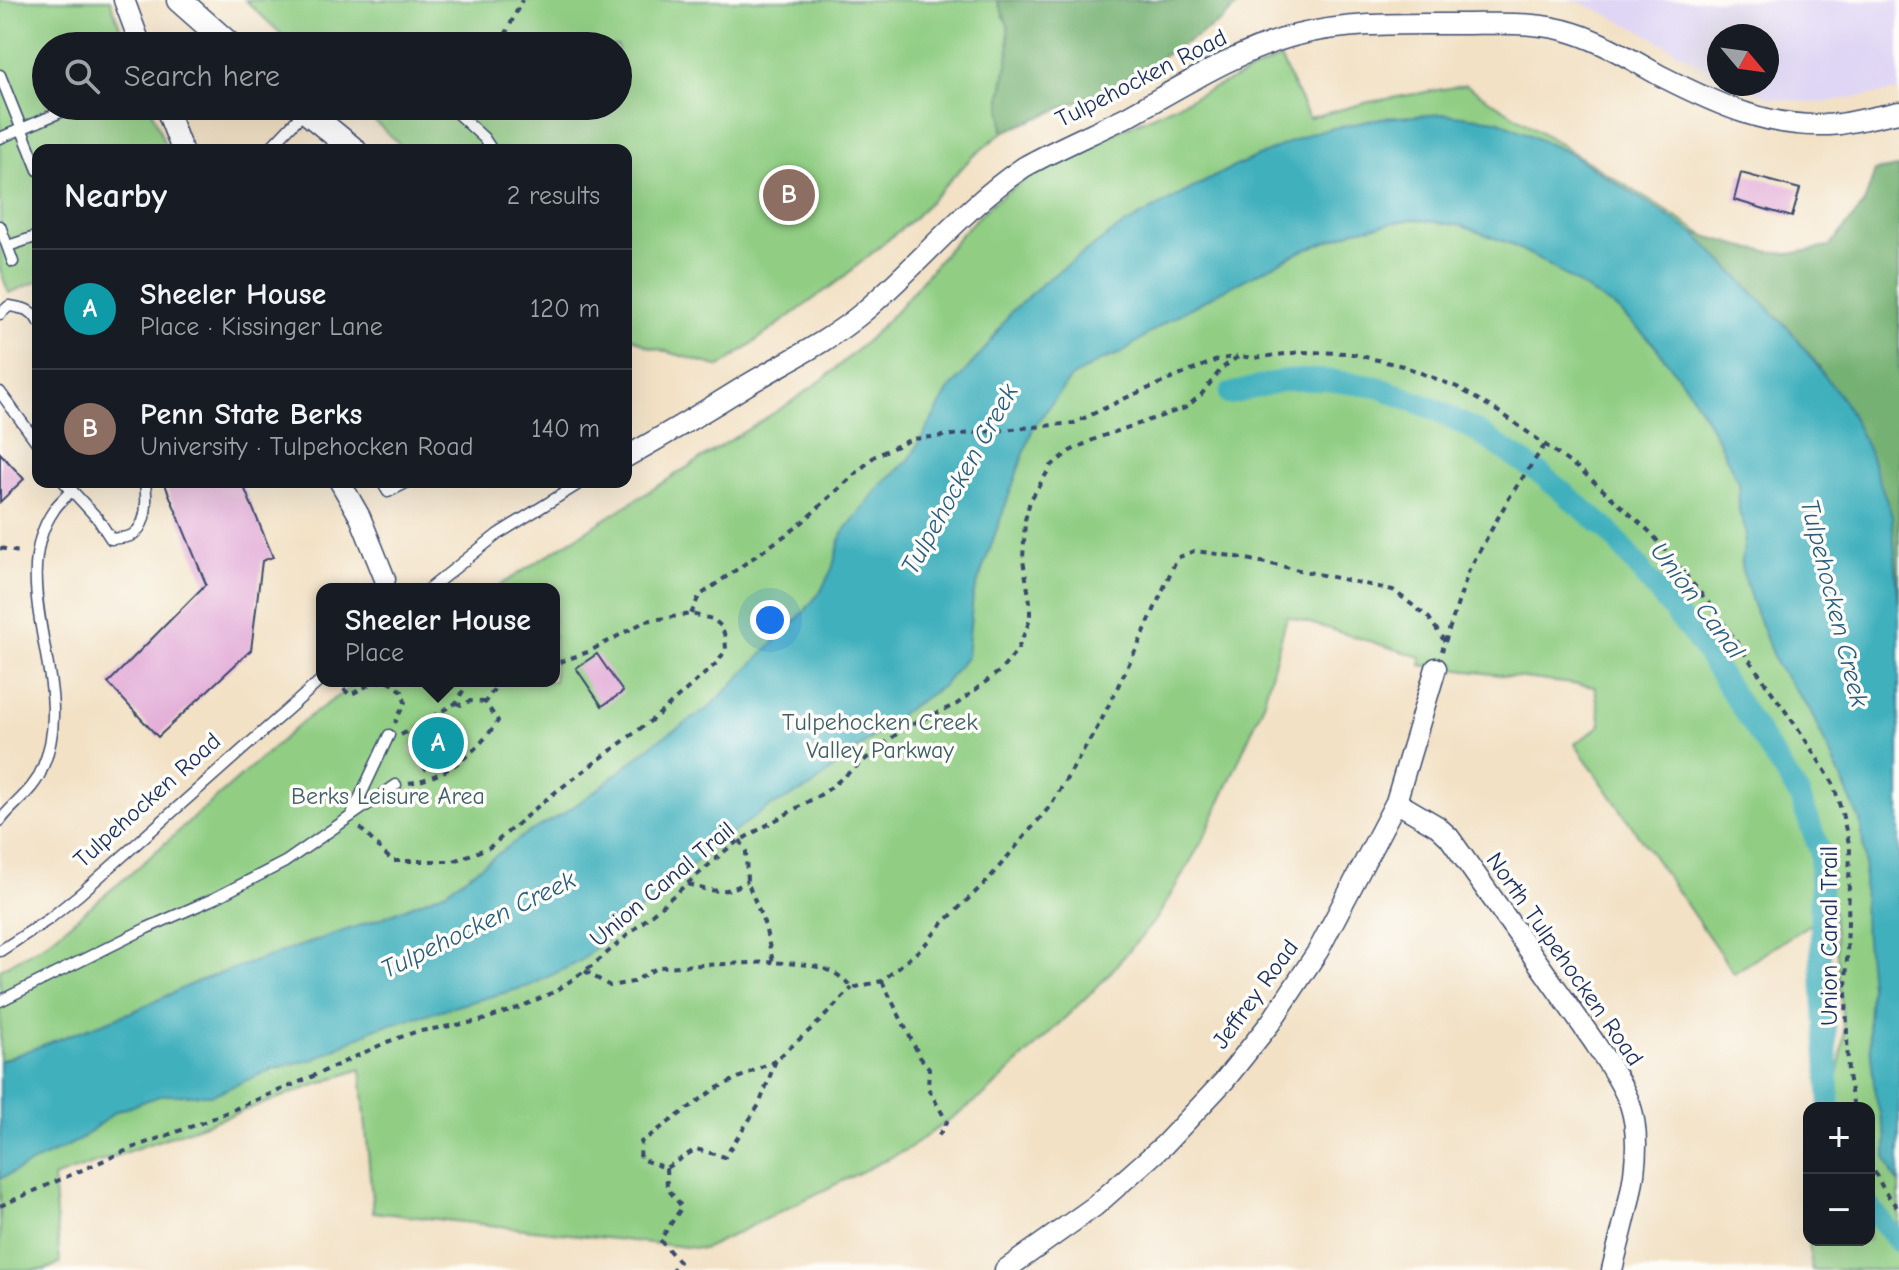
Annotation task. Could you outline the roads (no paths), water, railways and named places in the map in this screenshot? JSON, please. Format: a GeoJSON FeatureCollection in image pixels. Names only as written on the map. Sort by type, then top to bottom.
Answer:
{"type":"FeatureCollection","features":[{"type":"Feature","properties":{"kind":"street"},"geometry":{"type":"LineString","coordinates":[[124,0],[136,32]]}},
{"type":"Feature","properties":{"kind":"street"},"geometry":{"type":"LineString","coordinates":[[179,0],[215,32]]}},
{"type":"Feature","properties":{"kind":"street","name":"Tulpehocken Road"},"geometry":{"type":"LineString","coordinates":[[632,453],[823,341],[859,315],[902,277],[969,209],[1024,167],[1223,65],[1295,36],[1340,27],[1379,24],[1523,24],[1555,28],[1600,43],[1676,83],[1757,118],[1815,125],[1899,112]]}},
{"type":"Feature","properties":{"kind":"street"},"geometry":{"type":"LineString","coordinates":[[170,120],[180,144]]}},
{"type":"Feature","properties":{"kind":"street"},"geometry":{"type":"LineString","coordinates":[[320,120],[347,144]]}},
{"type":"Feature","properties":{"kind":"street"},"geometry":{"type":"LineString","coordinates":[[343,488],[360,517],[385,579]]}},
{"type":"Feature","properties":{"kind":"street","name":"Jeffrey Road"},"geometry":{"type":"LineString","coordinates":[[1005,1270],[1095,1206],[1130,1176],[1224,1081],[1271,1022],[1318,951],[1396,802],[1436,668]]}},
{"type":"Feature","properties":{"kind":"street","name":"North Tulpehocken Road"},"geometry":{"type":"LineString","coordinates":[[1396,802],[1437,826],[1449,837],[1615,1073],[1630,1104],[1637,1134],[1636,1159],[1612,1270]]}},
{"type":"Feature","properties":{"kind":"lane"},"geometry":{"type":"LineString","coordinates":[[0,75],[32,155]]}},
{"type":"Feature","properties":{"kind":"lane"},"geometry":{"type":"LineString","coordinates":[[0,138],[43,120]]}},
{"type":"Feature","properties":{"kind":"lane"},"geometry":{"type":"LineString","coordinates":[[273,144],[294,120]]}},
{"type":"Feature","properties":{"kind":"lane"},"geometry":{"type":"LineString","coordinates":[[464,120],[488,144]]}},
{"type":"Feature","properties":{"kind":"lane"},"geometry":{"type":"LineString","coordinates":[[0,226],[13,262]]}},
{"type":"Feature","properties":{"kind":"lane"},"geometry":{"type":"LineString","coordinates":[[8,246],[32,238]]}},
{"type":"Feature","properties":{"kind":"lane"},"geometry":{"type":"LineString","coordinates":[[0,314],[9,306],[32,313]]}},
{"type":"Feature","properties":{"kind":"lane"},"geometry":{"type":"LineString","coordinates":[[0,392],[32,436]]}},
{"type":"Feature","properties":{"kind":"lane"},"geometry":{"type":"LineString","coordinates":[[0,821],[42,772],[49,747],[53,714],[40,623],[38,556],[40,543],[66,488]]}},
{"type":"Feature","properties":{"kind":"lane"},"geometry":{"type":"LineString","coordinates":[[68,488],[98,519],[111,539],[131,536],[139,527],[148,504],[146,488]]}},
{"type":"Feature","properties":{"kind":"lane"},"geometry":{"type":"LineString","coordinates":[[437,583],[498,534],[572,488]]}},
{"type":"Feature","properties":{"kind":"lane","name":"Tulpehocken Road"},"geometry":{"type":"LineString","coordinates":[[0,951],[80,894],[316,684]]}},
{"type":"Feature","properties":{"kind":"lane"},"geometry":{"type":"LineString","coordinates":[[350,817],[389,735]]}},
{"type":"Feature","properties":{"kind":"lane"},"geometry":{"type":"LineString","coordinates":[[0,1001],[285,862],[396,785]]}},
{"type":"Feature","properties":{"kind":"water","name":"Tulpehocken Creek"},"geometry":{"type":"Polygon","coordinates":[[[1444,114],[1497,120],[1571,154],[1694,233],[1790,330],[1845,403],[1868,449],[1892,516],[1899,609],[1899,1183],[1886,1159],[1886,1138],[1875,1094],[1868,1025],[1870,986],[1863,906],[1865,861],[1860,820],[1810,710],[1776,664],[1752,602],[1741,567],[1746,531],[1739,512],[1738,482],[1713,430],[1688,389],[1652,342],[1618,310],[1539,259],[1508,243],[1462,226],[1414,219],[1356,230],[1302,251],[1167,321],[1121,353],[1071,378],[1033,428],[973,596],[967,656],[944,685],[902,713],[811,787],[767,808],[713,847],[579,962],[529,986],[376,1028],[315,1059],[275,1068],[212,1095],[162,1095],[115,1112],[80,1140],[0,1179],[0,1061],[134,1011],[198,981],[384,917],[446,891],[527,833],[563,814],[657,741],[709,708],[821,591],[832,569],[842,534],[882,484],[910,459],[948,391],[985,349],[1012,311],[1044,282],[1114,231],[1146,213],[1225,171],[1310,133],[1382,118],[1444,114]]]}},
{"type":"Feature","properties":{"kind":"waterway","name":"Union Canal"},"geometry":{"type":"LineString","coordinates":[[1230,394],[1285,380],[1326,380],[1378,387],[1434,409],[1477,431],[1541,474],[1608,530],[1698,641],[1799,795],[1820,851],[1821,959],[1830,1102]]}},
{"type":"Feature","properties":{"kind":"waterway","name":"Union Canal"},"geometry":{"type":"LineString","coordinates":[[1875,1214],[1899,1242]]}},
{"type":"Feature","properties":{"kind":"place","name":"Penn State Berks"},"geometry":{"type":"Point","coordinates":[789,195]}},
{"type":"Feature","properties":{"kind":"place","name":"Sheeler House"},"geometry":{"type":"Point","coordinates":[438,743]}},
{"type":"Feature","properties":{"kind":"park label","name":"Tulpehocken Creek Valley Parkway"},"geometry":{"type":"Point","coordinates":[880,736]}},
{"type":"Feature","properties":{"kind":"park label","name":"Berks Leisure Area"},"geometry":{"type":"Point","coordinates":[388,796]}}]}
